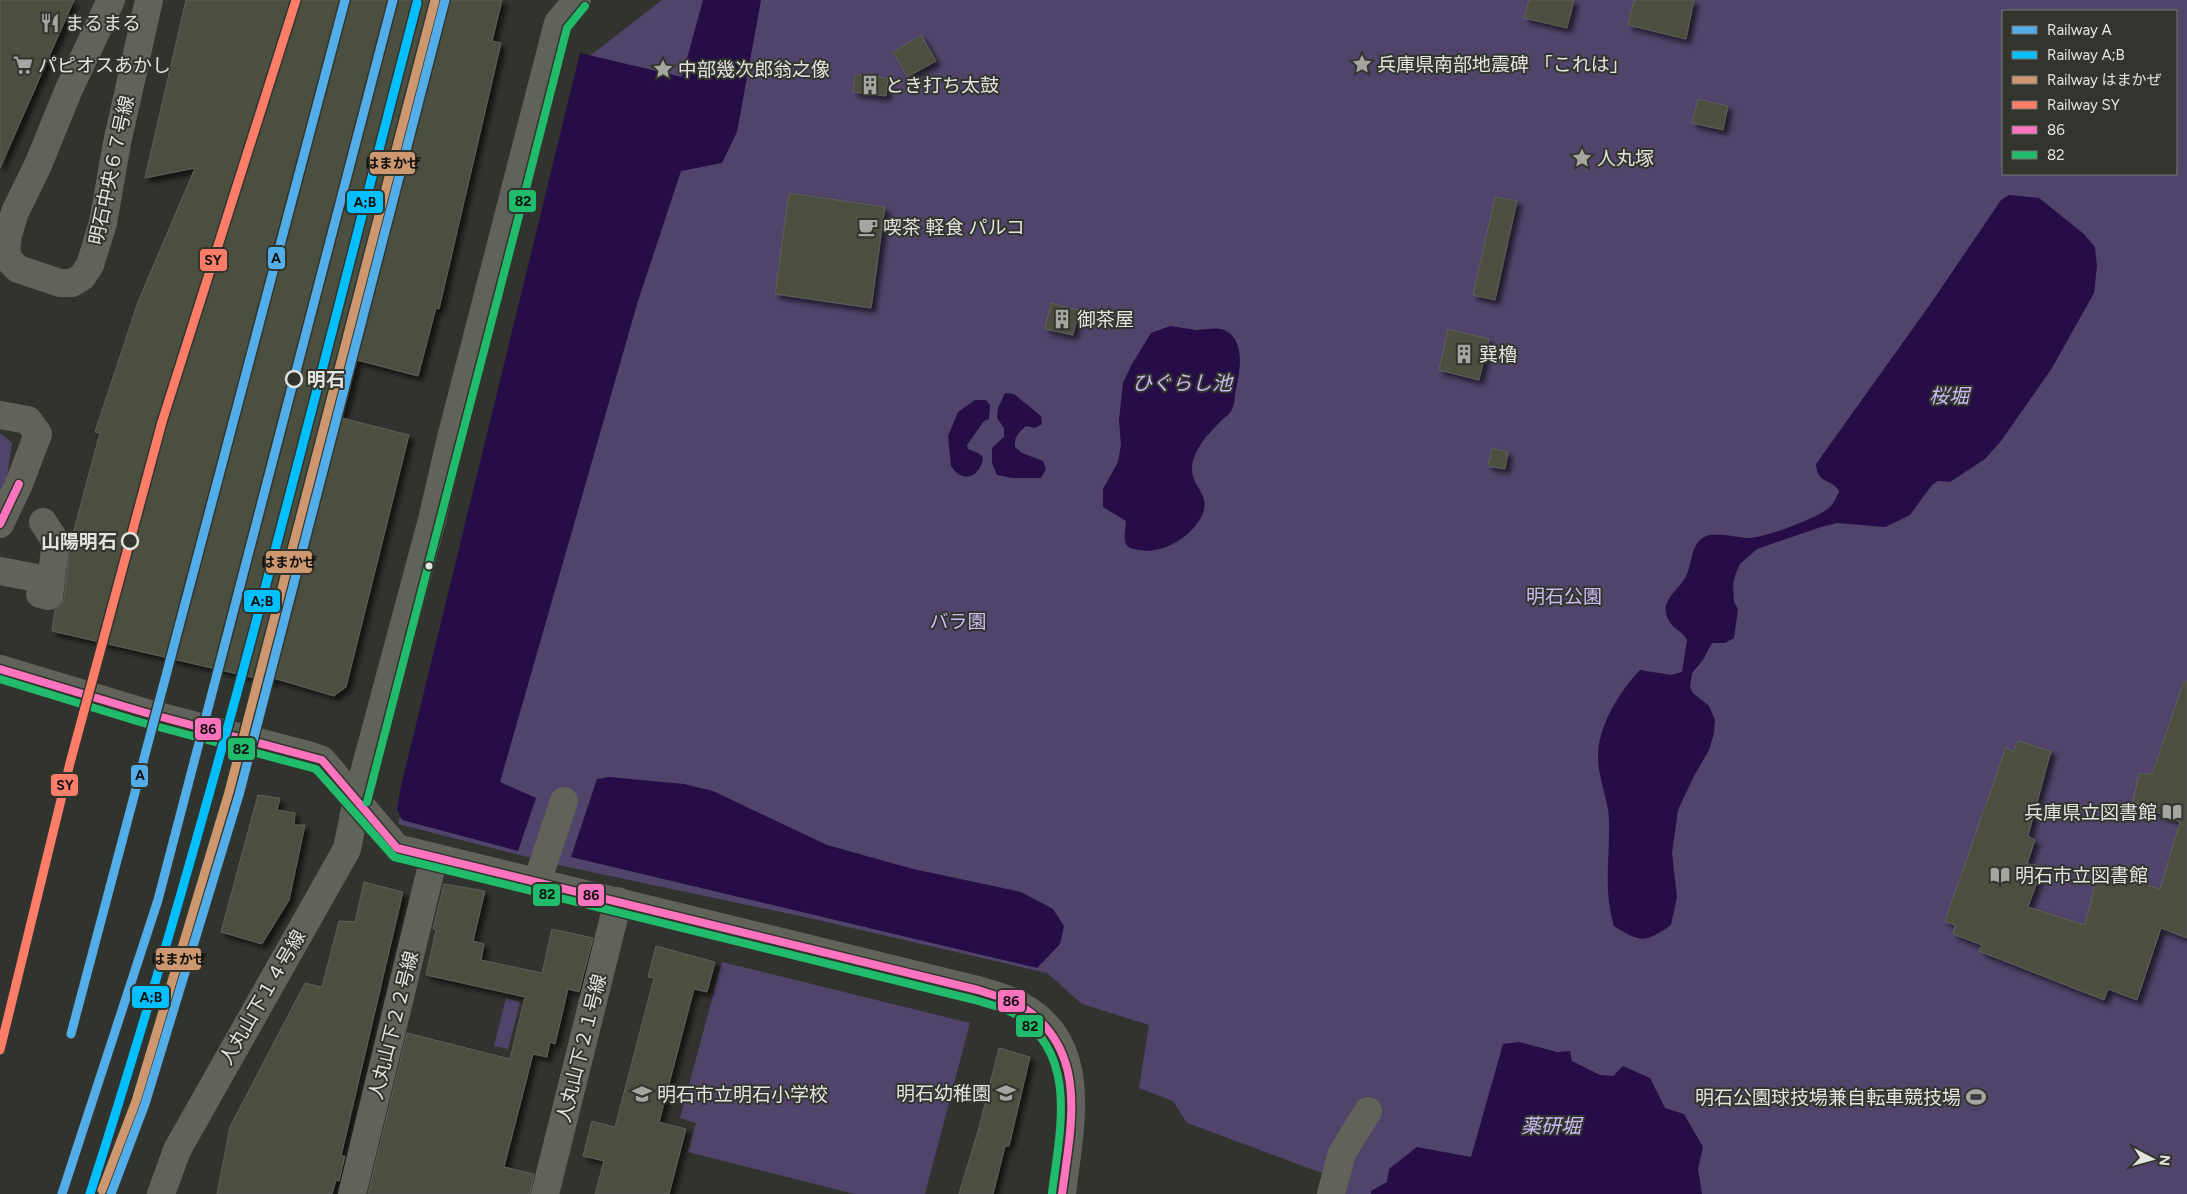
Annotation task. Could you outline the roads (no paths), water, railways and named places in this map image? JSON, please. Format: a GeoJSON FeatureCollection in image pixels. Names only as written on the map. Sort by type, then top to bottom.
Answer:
{"type":"FeatureCollection","features":[{"type":"Feature","properties":{"kind":"street","name":"明石中央６７号線"},"geometry":{"type":"LineString","coordinates":[[106,10],[15,212],[6,250],[9,260],[18,269],[50,280],[72,283],[82,277],[90,264],[103,223],[117,143],[149,0]]}},
{"type":"Feature","properties":{"kind":"street","name":"人丸山下１４号線"},"geometry":{"type":"LineString","coordinates":[[161,1194],[177,1150],[347,849],[357,799],[432,520],[451,438],[558,23],[577,0]]}},
{"type":"Feature","properties":{"kind":"street"},"geometry":{"type":"LineString","coordinates":[[106,10],[121,15],[130,22],[140,42]]}},
{"type":"Feature","properties":{"kind":"street"},"geometry":{"type":"LineString","coordinates":[[0,415],[28,420],[38,434],[20,484],[0,524]]}},
{"type":"Feature","properties":{"kind":"street"},"geometry":{"type":"LineString","coordinates":[[0,571],[42,579],[40,594],[49,596],[56,542],[43,522]]}},
{"type":"Feature","properties":{"kind":"street"},"geometry":{"type":"LineString","coordinates":[[0,669],[143,712],[322,760],[397,848],[434,857],[540,872],[618,901],[978,990],[1020,1005],[1045,1022],[1059,1043],[1069,1068],[1072,1102],[1062,1194]]}},
{"type":"Feature","properties":{"kind":"street"},"geometry":{"type":"LineString","coordinates":[[540,872],[564,800]]}},
{"type":"Feature","properties":{"kind":"street","name":"人丸山下２２号線"},"geometry":{"type":"LineString","coordinates":[[352,1194],[434,857]]}},
{"type":"Feature","properties":{"kind":"street","name":"人丸山下２１号線"},"geometry":{"type":"LineString","coordinates":[[545,1194],[618,901]]}},
{"type":"Feature","properties":{"kind":"street"},"geometry":{"type":"LineString","coordinates":[[1331,1194],[1342,1153],[1368,1111]]}},
{"type":"Feature","properties":{"kind":"water"},"geometry":{"type":"Polygon","coordinates":[[[703,0],[761,0],[737,132],[722,163],[681,171],[638,301],[500,782],[536,798],[518,851],[402,820],[397,810],[401,786],[580,53],[682,77],[703,0]]]}},
{"type":"Feature","properties":{"kind":"water","name":"桜堀"},"geometry":{"type":"Polygon","coordinates":[[[2009,195],[2039,198],[2084,234],[2095,247],[2097,266],[2094,293],[2052,368],[2001,441],[1985,459],[1950,482],[1938,481],[1932,485],[1910,515],[1885,527],[1837,523],[1821,527],[1757,549],[1740,564],[1733,583],[1734,602],[1738,609],[1734,638],[1725,643],[1712,643],[1703,660],[1692,673],[1690,687],[1693,693],[1709,706],[1715,720],[1714,733],[1709,750],[1678,810],[1672,853],[1677,897],[1671,925],[1649,938],[1643,939],[1631,936],[1614,926],[1609,899],[1609,813],[1598,765],[1598,757],[1602,733],[1611,710],[1617,699],[1640,670],[1671,675],[1682,672],[1687,640],[1671,624],[1667,617],[1666,604],[1685,578],[1699,541],[1709,535],[1749,538],[1767,535],[1803,522],[1830,507],[1839,491],[1833,484],[1819,475],[1816,464],[1929,306],[2001,200],[2009,195]]]}},
{"type":"Feature","properties":{"kind":"water","name":"ひぐらし池"},"geometry":{"type":"Polygon","coordinates":[[[1170,326],[1196,330],[1215,328],[1226,331],[1233,336],[1239,351],[1238,378],[1231,410],[1203,441],[1193,461],[1192,470],[1194,478],[1205,505],[1199,521],[1185,536],[1167,547],[1148,551],[1139,550],[1133,549],[1126,544],[1126,521],[1103,507],[1103,489],[1118,462],[1121,445],[1119,420],[1123,383],[1151,333],[1170,326]]]}},
{"type":"Feature","properties":{"kind":"water"},"geometry":{"type":"Polygon","coordinates":[[[1005,393],[1014,394],[1041,416],[1042,424],[1035,428],[1026,426],[1017,435],[1015,447],[1022,453],[1043,461],[1046,469],[1041,478],[1012,478],[997,475],[992,463],[992,448],[1004,437],[1004,428],[997,418],[998,408],[1005,393]]]}},
{"type":"Feature","properties":{"kind":"water"},"geometry":{"type":"Polygon","coordinates":[[[975,400],[986,400],[990,405],[989,419],[984,421],[967,445],[968,449],[983,457],[981,465],[973,475],[965,476],[958,474],[951,466],[948,436],[958,412],[975,400]]]}},
{"type":"Feature","properties":{"kind":"water"},"geometry":{"type":"Polygon","coordinates":[[[609,777],[684,784],[713,791],[827,845],[913,869],[1021,892],[1053,909],[1064,926],[1060,944],[1037,968],[571,857],[597,779],[609,777]]]}},
{"type":"Feature","properties":{"kind":"water","name":"薬研堀"},"geometry":{"type":"Polygon","coordinates":[[[1519,1042],[1557,1052],[1570,1051],[1572,1061],[1600,1075],[1613,1076],[1623,1066],[1650,1078],[1665,1108],[1684,1114],[1703,1147],[1698,1169],[1702,1194],[1371,1194],[1371,1191],[1387,1182],[1389,1169],[1417,1147],[1471,1157],[1503,1044],[1519,1042]]]}},
{"type":"Feature","properties":{"kind":"rail line","name":"SY"},"geometry":{"type":"LineString","coordinates":[[0,1050],[70,763],[162,422],[296,0]]}},
{"type":"Feature","properties":{"kind":"rail line","name":"A"},"geometry":{"type":"LineString","coordinates":[[71,1034],[345,0]]}},
{"type":"Feature","properties":{"kind":"rail line","name":"A"},"geometry":{"type":"LineString","coordinates":[[62,1194],[158,900],[393,0]]}},
{"type":"Feature","properties":{"kind":"rail line","name":"はまかぜ"},"geometry":{"type":"LineString","coordinates":[[102,1190],[136,1101],[229,792],[435,0]]}},
{"type":"Feature","properties":{"kind":"rail line","name":"A"},"geometry":{"type":"LineString","coordinates":[[111,1194],[145,1104],[239,795],[445,0]]}},
{"type":"Feature","properties":{"kind":"rail line","name":"A;B"},"geometry":{"type":"LineString","coordinates":[[90,1194],[180,899],[262,601],[417,3]]}},
{"type":"Feature","properties":{"kind":"place","name":"まるまる"},"geometry":{"type":"Point","coordinates":[50,23]}},
{"type":"Feature","properties":{"kind":"place","name":"兵庫県南部地震碑 「これは」"},"geometry":{"type":"Point","coordinates":[1362,64]}},
{"type":"Feature","properties":{"kind":"place","name":"パピオスあかし"},"geometry":{"type":"Point","coordinates":[23,65]}},
{"type":"Feature","properties":{"kind":"place","name":"中部幾次郎翁之像"},"geometry":{"type":"Point","coordinates":[663,69]}},
{"type":"Feature","properties":{"kind":"place","name":"とき打ち太鼓"},"geometry":{"type":"Point","coordinates":[870,85]}},
{"type":"Feature","properties":{"kind":"place","name":"人丸塚"},"geometry":{"type":"Point","coordinates":[1582,158]}},
{"type":"Feature","properties":{"kind":"place","name":"喫茶 軽食 パルコ"},"geometry":{"type":"Point","coordinates":[868,227]}},
{"type":"Feature","properties":{"kind":"place","name":"御茶屋"},"geometry":{"type":"Point","coordinates":[1062,319]}},
{"type":"Feature","properties":{"kind":"place","name":"巽櫓"},"geometry":{"type":"Point","coordinates":[1464,354]}},
{"type":"Feature","properties":{"kind":"place","name":"明石"},"geometry":{"type":"Point","coordinates":[294,379]}},
{"type":"Feature","properties":{"kind":"place","name":"山陽明石"},"geometry":{"type":"Point","coordinates":[130,541]}},
{"type":"Feature","properties":{"kind":"place","name":"兵庫県立図書館"},"geometry":{"type":"Point","coordinates":[2172,812]}},
{"type":"Feature","properties":{"kind":"place","name":"明石市立図書館"},"geometry":{"type":"Point","coordinates":[2000,875]}},
{"type":"Feature","properties":{"kind":"place","name":"明石幼稚園"},"geometry":{"type":"Point","coordinates":[1006,1093]}},
{"type":"Feature","properties":{"kind":"place","name":"明石市立明石小学校"},"geometry":{"type":"Point","coordinates":[642,1094]}},
{"type":"Feature","properties":{"kind":"place","name":"明石公園球技場兼自転車競技場"},"geometry":{"type":"Point","coordinates":[1976,1097]}},
{"type":"Feature","properties":{"kind":"park label","name":"明石公園"},"geometry":{"type":"Point","coordinates":[1564,596]}},
{"type":"Feature","properties":{"kind":"park label","name":"バラ園"},"geometry":{"type":"Point","coordinates":[958,621]}}]}
